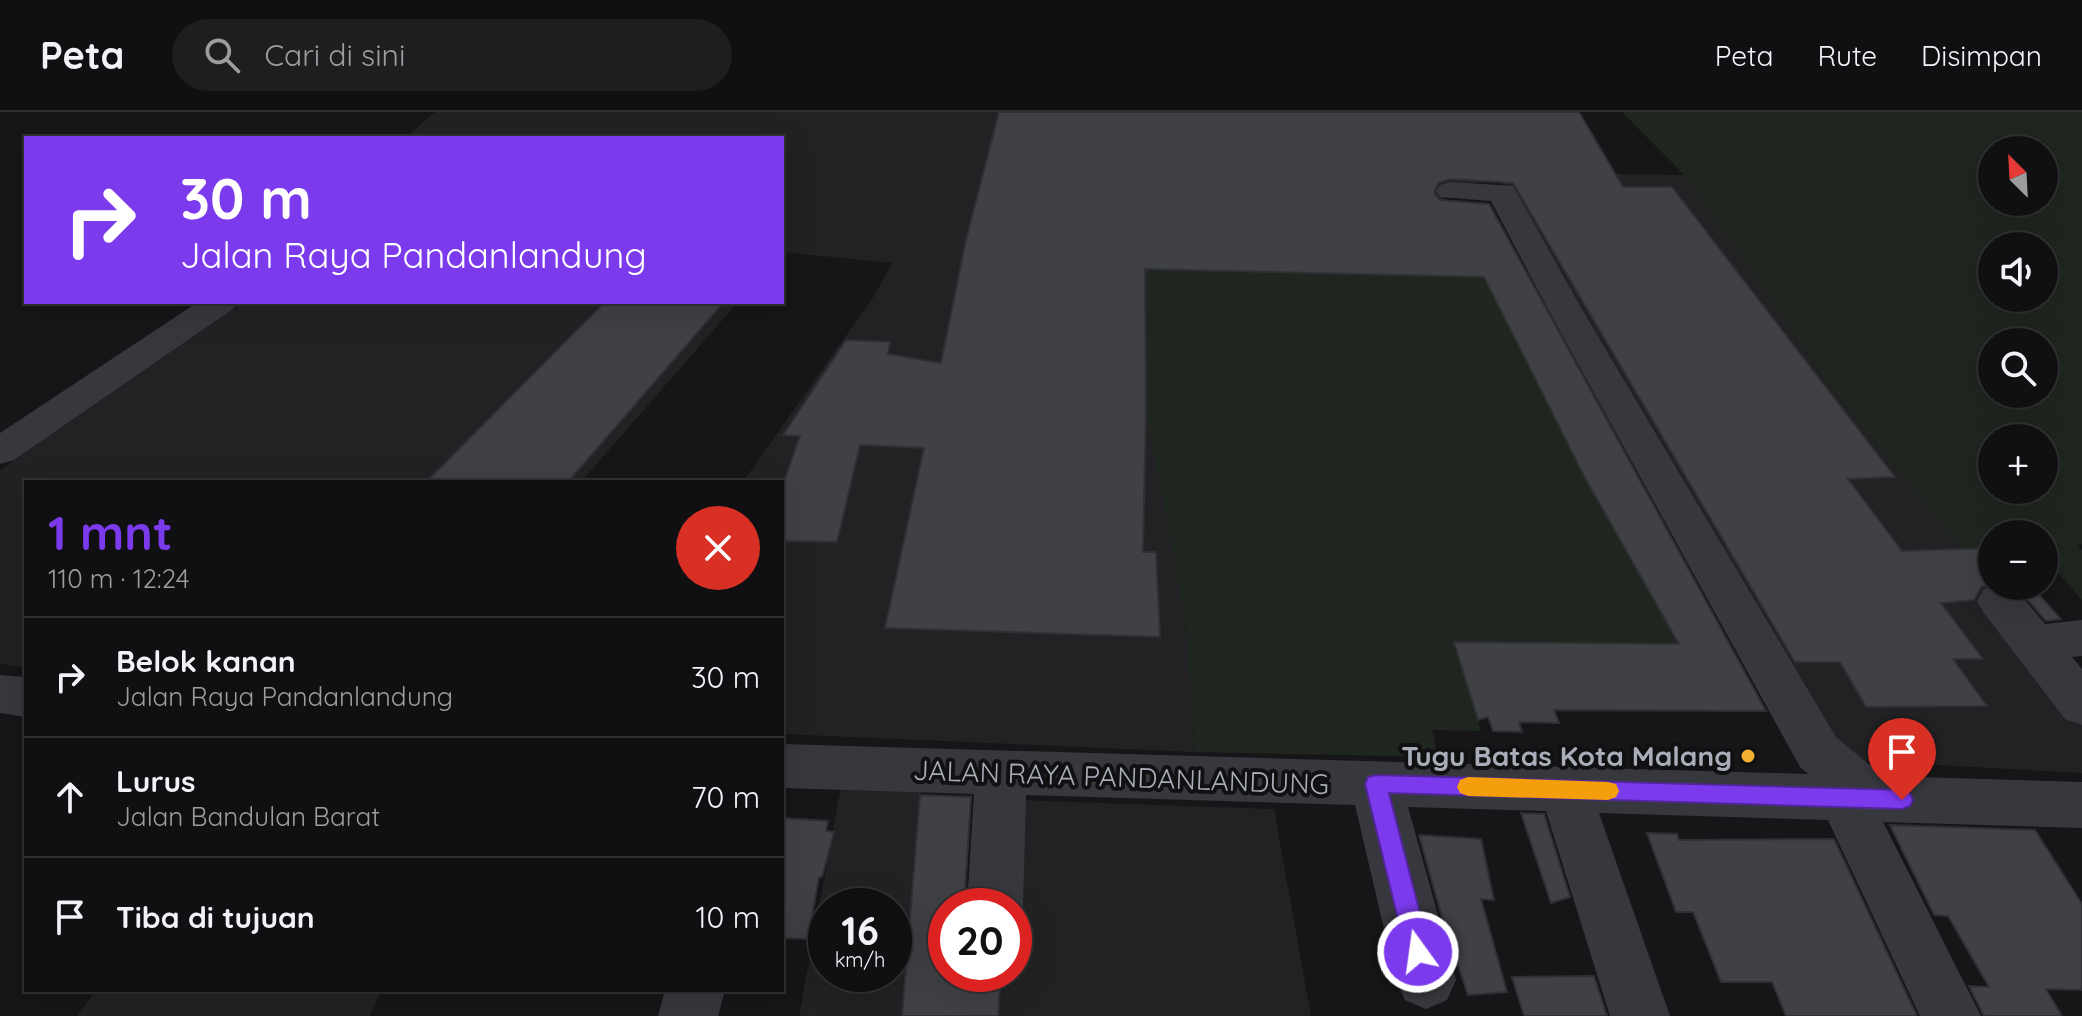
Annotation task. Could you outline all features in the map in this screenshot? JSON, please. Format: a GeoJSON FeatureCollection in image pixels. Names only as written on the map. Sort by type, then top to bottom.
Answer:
{"type":"FeatureCollection","features":[{"type":"Feature","properties":{"kind":"street"},"geometry":{"type":"LineString","coordinates":[[1451,191],[1502,192],[1567,313],[1836,787],[1951,1016]]}},
{"type":"Feature","properties":{"kind":"street"},"geometry":{"type":"LineString","coordinates":[[0,451],[218,304]]}},
{"type":"Feature","properties":{"kind":"street"},"geometry":{"type":"LineString","coordinates":[[2000,601],[2082,705]]}},
{"type":"Feature","properties":{"kind":"street"},"geometry":{"type":"LineString","coordinates":[[2034,643],[2082,638]]}},
{"type":"Feature","properties":{"kind":"street"},"geometry":{"type":"LineString","coordinates":[[0,694],[24,697]]}},
{"type":"Feature","properties":{"kind":"street","name":"JALAN RAYA PANDANLANDUNG"},"geometry":{"type":"LineString","coordinates":[[784,766],[1565,789],[1836,787],[2082,805]]}},
{"type":"Feature","properties":{"kind":"street"},"geometry":{"type":"LineString","coordinates":[[996,888],[1001,773]]}},
{"type":"Feature","properties":{"kind":"street"},"geometry":{"type":"LineString","coordinates":[[1376,784],[1426,980]]}},
{"type":"Feature","properties":{"kind":"street"},"geometry":{"type":"LineString","coordinates":[[1565,789],[1640,1016]]}},
{"type":"Feature","properties":{"kind":"street"},"geometry":{"type":"LineString","coordinates":[[688,1016],[694,992]]}},
{"type":"Feature","properties":{"kind":"shaded area"},"geometry":{"type":"Polygon","coordinates":[[[435,112],[1485,112],[1514,173],[1684,175],[1754,272],[1823,378],[1963,549],[1957,550],[1978,577],[1978,600],[1996,600],[2082,710],[2082,773],[1846,760],[1577,315],[1503,180],[1440,187],[1484,277],[1145,269],[1185,618],[1195,752],[784,734],[784,480],[744,480],[874,296],[892,263],[784,252],[784,136],[407,136],[435,112]]]}},
{"type":"Feature","properties":{"kind":"shaded area"},"geometry":{"type":"Polygon","coordinates":[[[1622,112],[2082,112],[2082,544],[2078,545],[2082,550],[2082,600],[2058,573],[2058,520],[1978,520],[1978,548],[1963,549],[1823,378],[1754,272],[1684,175],[1622,112]]]}},
{"type":"Feature","properties":{"kind":"shaded area"},"geometry":{"type":"Polygon","coordinates":[[[1145,269],[1484,277],[1583,473],[1679,644],[1455,642],[1481,731],[1432,730],[1438,757],[1195,752],[1185,618],[1146,409],[1145,269]]]}},
{"type":"Feature","properties":{"kind":"shaded area"},"geometry":{"type":"Polygon","coordinates":[[[240,304],[736,304],[583,480],[24,480],[24,667],[0,664],[0,470],[240,304]]]}},
{"type":"Feature","properties":{"kind":"shaded area"},"geometry":{"type":"Polygon","coordinates":[[[841,787],[921,790],[912,899],[912,888],[822,888],[841,787]]]}},
{"type":"Feature","properties":{"kind":"shaded area"},"geometry":{"type":"Polygon","coordinates":[[[1013,800],[1274,809],[1311,1016],[799,1016],[808,967],[808,992],[904,992],[904,996],[1032,992],[1032,888],[1014,888],[1013,800]]]}},
{"type":"Feature","properties":{"kind":"shaded area"},"geometry":{"type":"Polygon","coordinates":[[[95,992],[381,992],[369,1016],[77,1016],[95,992]]]}},
{"type":"Feature","properties":{"kind":"building"},"geometry":{"type":"Polygon","coordinates":[[[999,112],[1579,112],[1623,187],[1672,187],[1895,477],[1848,479],[1902,551],[1978,548],[1978,593],[1974,600],[1941,603],[1983,659],[1953,659],[1987,706],[1866,707],[1840,662],[1795,662],[1513,183],[1450,179],[1438,183],[1434,193],[1440,200],[1489,204],[1766,711],[1554,710],[1559,723],[1519,722],[1522,732],[1493,731],[1488,717],[1478,720],[1454,642],[1679,644],[1584,476],[1484,277],[1145,269],[1143,552],[1156,552],[1160,637],[885,628],[924,448],[860,445],[837,542],[784,541],[784,481],[800,436],[783,435],[846,340],[890,342],[888,354],[941,363],[966,240],[999,112]]]}},
{"type":"Feature","properties":{"kind":"building"},"geometry":{"type":"Polygon","coordinates":[[[603,304],[722,304],[570,480],[428,480],[603,304]]]}},
{"type":"Feature","properties":{"kind":"building"},"geometry":{"type":"Polygon","coordinates":[[[2028,600],[2044,600],[2061,619],[2046,621],[2028,600]]]}},
{"type":"Feature","properties":{"kind":"building"},"geometry":{"type":"Polygon","coordinates":[[[920,795],[971,797],[965,888],[928,888],[928,992],[1000,992],[998,1016],[902,1016],[904,992],[912,992],[912,893],[920,795]]]}},
{"type":"Feature","properties":{"kind":"building"},"geometry":{"type":"Polygon","coordinates":[[[1521,813],[1544,814],[1570,897],[1551,903],[1521,813]]]}},
{"type":"Feature","properties":{"kind":"building"},"geometry":{"type":"Polygon","coordinates":[[[784,818],[828,821],[826,831],[834,832],[822,877],[819,877],[817,888],[808,888],[808,939],[784,938],[784,818]]]}},
{"type":"Feature","properties":{"kind":"building"},"geometry":{"type":"Polygon","coordinates":[[[1890,825],[2035,830],[2082,904],[2082,990],[2046,989],[2062,1016],[1984,1016],[1969,986],[1989,987],[1948,916],[1934,915],[1890,825]]]}},
{"type":"Feature","properties":{"kind":"building"},"geometry":{"type":"Polygon","coordinates":[[[1647,833],[1677,834],[1679,840],[1834,839],[1917,1016],[1786,1016],[1772,982],[1721,982],[1693,912],[1676,912],[1647,833]]]}},
{"type":"Feature","properties":{"kind":"building"},"geometry":{"type":"Polygon","coordinates":[[[1419,835],[1481,839],[1494,900],[1481,899],[1507,992],[1468,995],[1453,957],[1419,835]]]}},
{"type":"Feature","properties":{"kind":"building"},"geometry":{"type":"Polygon","coordinates":[[[1594,976],[1607,1016],[1524,1016],[1512,977],[1594,976]]]}},
{"type":"Feature","properties":{"kind":"slow traffic"},"geometry":{"type":"LineString","coordinates":[[1468,787],[1608,791]]}},
{"type":"Feature","properties":{"kind":"place","name":"Tugu Batas Kota Malang"},"geometry":{"type":"Point","coordinates":[1748,756]}},
{"type":"Feature","properties":{"kind":"route"},"geometry":{"type":"LineString","coordinates":[[1418,952],[1376,784],[1902,800]]}}]}
